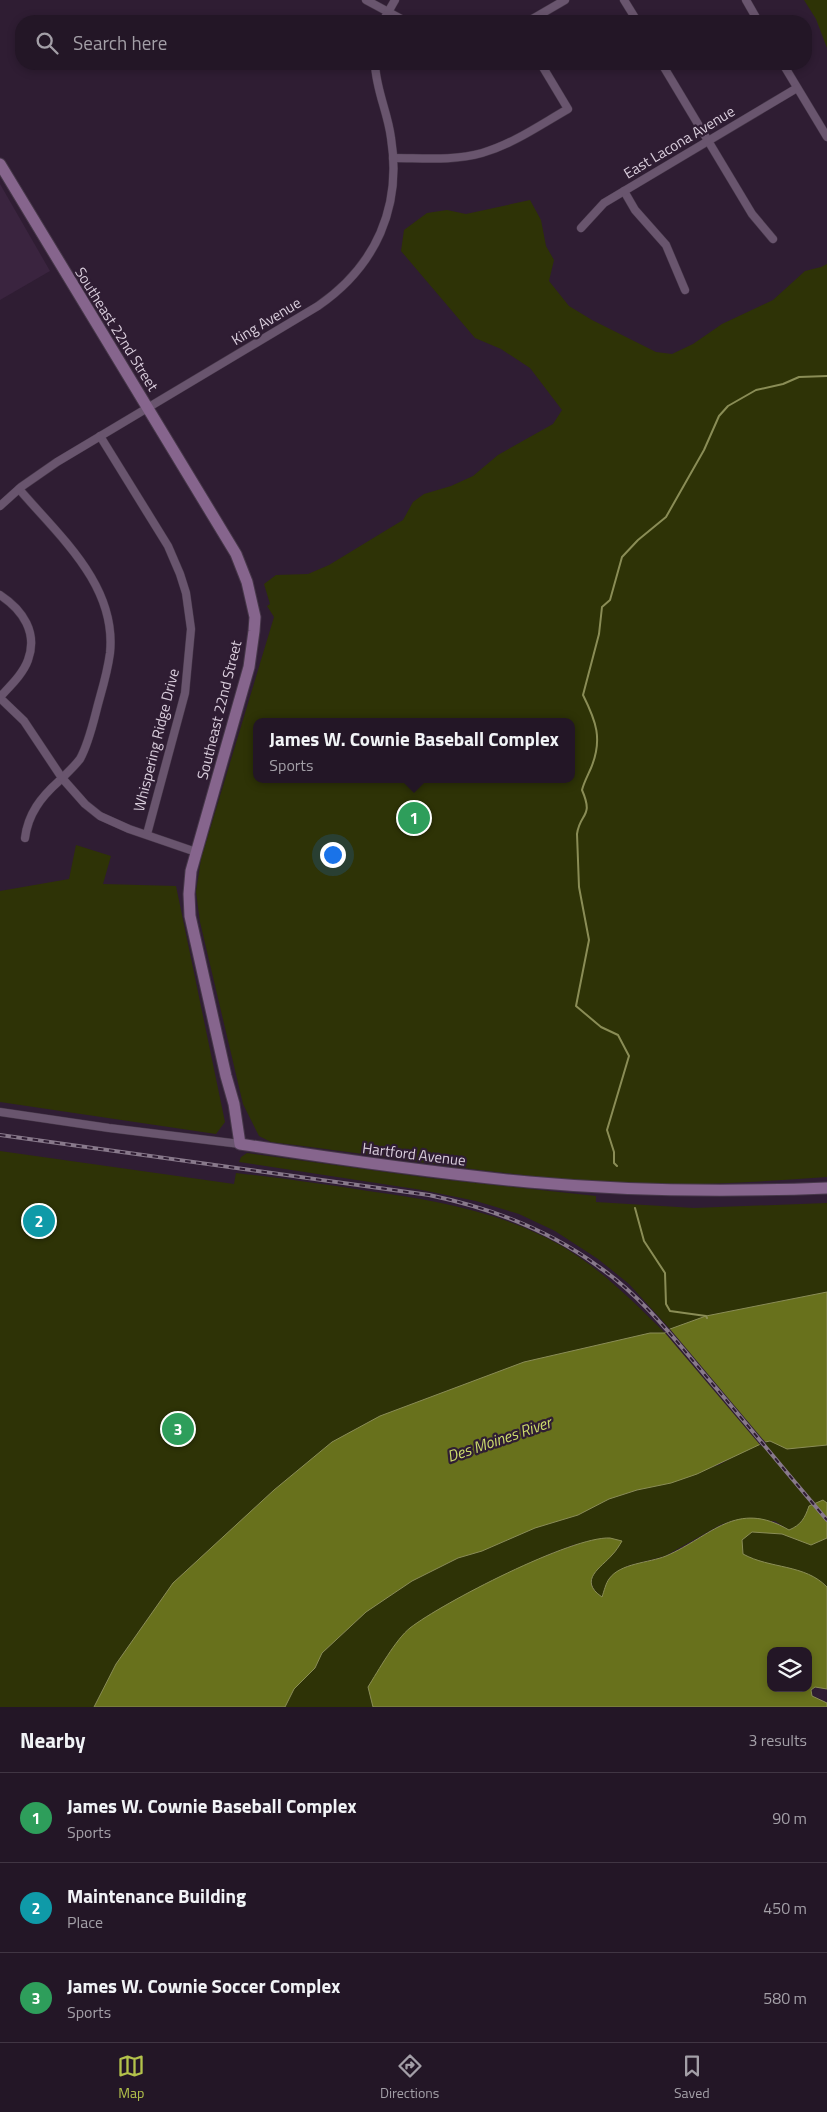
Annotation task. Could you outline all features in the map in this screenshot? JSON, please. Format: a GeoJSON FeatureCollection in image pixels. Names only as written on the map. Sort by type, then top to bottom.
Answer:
{"type":"FeatureCollection","features":[{"type":"Feature","properties":{"kind":"street"},"geometry":{"type":"LineString","coordinates":[[366,0],[393,15]]}},
{"type":"Feature","properties":{"kind":"street"},"geometry":{"type":"LineString","coordinates":[[386,15],[395,0]]}},
{"type":"Feature","properties":{"kind":"street"},"geometry":{"type":"LineString","coordinates":[[539,15],[564,0]]}},
{"type":"Feature","properties":{"kind":"street"},"geometry":{"type":"LineString","coordinates":[[624,0],[633,15]]}},
{"type":"Feature","properties":{"kind":"street"},"geometry":{"type":"LineString","coordinates":[[746,0],[755,15]]}},
{"type":"Feature","properties":{"kind":"street","name":"King Avenue"},"geometry":{"type":"LineString","coordinates":[[0,506],[39,474],[318,306],[344,286],[366,261],[381,232],[392,195],[394,158],[376,70]]}},
{"type":"Feature","properties":{"kind":"street"},"geometry":{"type":"LineString","coordinates":[[394,158],[449,158],[481,153],[510,142],[568,109],[545,70]]}},
{"type":"Feature","properties":{"kind":"street"},"geometry":{"type":"LineString","coordinates":[[666,70],[752,214],[773,239]]}},
{"type":"Feature","properties":{"kind":"street"},"geometry":{"type":"LineString","coordinates":[[786,70],[827,137]]}},
{"type":"Feature","properties":{"kind":"street","name":"East Lacona Avenue"},"geometry":{"type":"LineString","coordinates":[[581,228],[604,203],[797,88]]}},
{"type":"Feature","properties":{"kind":"street","name":"Southeast 22nd Street"},"geometry":{"type":"LineString","coordinates":[[0,164],[236,554],[247,582],[254,617],[249,667],[196,852],[189,884],[190,916],[234,1104],[240,1144]]}},
{"type":"Feature","properties":{"kind":"street"},"geometry":{"type":"LineString","coordinates":[[624,191],[635,210],[666,245],[685,290]]}},
{"type":"Feature","properties":{"kind":"street","name":"Whispering Ridge Drive"},"geometry":{"type":"LineString","coordinates":[[100,436],[168,546],[186,593],[191,629],[185,692],[147,834]]}},
{"type":"Feature","properties":{"kind":"street"},"geometry":{"type":"LineString","coordinates":[[19,489],[86,568],[103,601],[109,627],[110,652],[92,725],[79,760],[40,799],[27,821],[25,838]]}},
{"type":"Feature","properties":{"kind":"street"},"geometry":{"type":"LineString","coordinates":[[0,595],[21,613],[29,628],[31,644],[28,660],[19,675],[0,698],[24,721],[62,778],[85,804],[100,816],[129,829],[196,852]]}},
{"type":"Feature","properties":{"kind":"street","name":"Hartford Avenue"},"geometry":{"type":"LineString","coordinates":[[0,1112],[240,1144],[375,1165],[530,1182],[709,1190],[827,1188]]}},
{"type":"Feature","properties":{"kind":"shaded area"},"geometry":{"type":"Polygon","coordinates":[[[804,0],[827,0],[827,48],[816,19],[804,0]]]}},
{"type":"Feature","properties":{"kind":"shaded area"},"geometry":{"type":"Polygon","coordinates":[[[0,184],[50,271],[0,300],[0,184]]]}},
{"type":"Feature","properties":{"kind":"shaded area"},"geometry":{"type":"Polygon","coordinates":[[[530,200],[541,220],[546,246],[554,260],[549,281],[569,306],[592,320],[656,352],[672,354],[693,344],[722,324],[773,300],[805,271],[827,264],[827,1177],[721,1183],[641,1184],[571,1180],[485,1171],[271,1142],[259,1136],[243,1104],[200,922],[196,892],[201,859],[274,617],[267,606],[270,604],[264,584],[276,575],[308,574],[329,565],[403,520],[413,502],[424,494],[451,486],[473,476],[498,455],[553,424],[562,410],[530,368],[501,349],[475,338],[401,251],[404,230],[427,213],[447,210],[466,214],[530,200]]]}},
{"type":"Feature","properties":{"kind":"shaded area"},"geometry":{"type":"Polygon","coordinates":[[[76,845],[111,856],[103,884],[176,886],[225,1122],[216,1134],[0,1102],[0,891],[69,879],[76,845]]]}},
{"type":"Feature","properties":{"kind":"shaded area"},"geometry":{"type":"Polygon","coordinates":[[[0,1151],[234,1184],[236,1173],[269,1177],[393,1195],[467,1209],[515,1224],[575,1254],[616,1286],[665,1333],[650,1333],[524,1362],[380,1416],[332,1442],[274,1490],[173,1583],[116,1664],[94,1707],[0,1707],[0,1151]]]}},
{"type":"Feature","properties":{"kind":"shaded area"},"geometry":{"type":"Polygon","coordinates":[[[247,1153],[429,1178],[596,1196],[596,1202],[694,1208],[827,1203],[827,1292],[706,1316],[670,1329],[629,1284],[598,1259],[555,1231],[519,1214],[476,1201],[422,1190],[239,1162],[241,1157],[247,1153]]]}},
{"type":"Feature","properties":{"kind":"shaded area"},"geometry":{"type":"Polygon","coordinates":[[[770,1441],[787,1449],[827,1445],[827,1503],[823,1500],[809,1506],[802,1521],[797,1526],[789,1530],[775,1521],[734,1520],[720,1525],[665,1556],[627,1566],[609,1578],[602,1597],[592,1585],[592,1580],[601,1564],[612,1555],[610,1538],[573,1545],[547,1555],[459,1598],[368,1686],[373,1707],[285,1707],[294,1689],[315,1668],[322,1653],[366,1612],[412,1581],[458,1558],[482,1551],[535,1528],[578,1515],[609,1499],[719,1465],[751,1447],[770,1441]]]}},
{"type":"Feature","properties":{"kind":"shaded area"},"geometry":{"type":"Polygon","coordinates":[[[752,1532],[782,1534],[811,1545],[827,1538],[827,1587],[776,1566],[757,1562],[743,1554],[742,1540],[752,1532]]]}},
{"type":"Feature","properties":{"kind":"water","name":"Des Moines River"},"geometry":{"type":"Polygon","coordinates":[[[827,1292],[827,1445],[787,1449],[770,1441],[765,1442],[697,1474],[671,1483],[637,1490],[609,1499],[578,1515],[535,1528],[482,1551],[458,1558],[412,1581],[366,1612],[322,1653],[315,1668],[294,1689],[285,1707],[94,1707],[116,1664],[173,1583],[274,1490],[332,1442],[380,1416],[524,1362],[650,1333],[665,1333],[670,1329],[706,1316],[827,1292]]]}},
{"type":"Feature","properties":{"kind":"water"},"geometry":{"type":"Polygon","coordinates":[[[823,1500],[827,1503],[827,1538],[811,1545],[782,1534],[752,1532],[742,1540],[743,1554],[753,1559],[798,1570],[808,1574],[827,1587],[827,1689],[815,1687],[812,1689],[812,1647],[767,1647],[767,1692],[811,1692],[812,1696],[827,1703],[827,1707],[373,1707],[368,1687],[399,1640],[410,1628],[449,1603],[538,1559],[592,1540],[610,1538],[622,1541],[594,1574],[592,1579],[595,1591],[602,1597],[609,1579],[620,1570],[666,1556],[725,1524],[739,1519],[754,1518],[770,1521],[789,1530],[797,1526],[806,1514],[809,1506],[823,1500]]]}},
{"type":"Feature","properties":{"kind":"pier"},"geometry":{"type":"Polygon","coordinates":[[[670,1329],[766,1443],[764,1445],[761,1446],[665,1333],[670,1329]]]}},
{"type":"Feature","properties":{"kind":"waterway"},"geometry":{"type":"LineString","coordinates":[[617,1166],[614,1163],[614,1152],[607,1130],[629,1056],[618,1035],[601,1027],[576,1006],[589,940],[579,887],[577,834],[587,806],[582,790],[597,748],[594,722],[583,695],[599,634],[602,607],[610,600],[622,557],[638,540],[666,517],[704,450],[719,416],[728,406],[756,390],[783,384],[799,377],[827,376]]}},
{"type":"Feature","properties":{"kind":"waterway"},"geometry":{"type":"LineString","coordinates":[[635,1208],[644,1241],[665,1273],[666,1304],[670,1311],[706,1316],[707,1318]]}},
{"type":"Feature","properties":{"kind":"railway"},"geometry":{"type":"LineString","coordinates":[[0,1135],[429,1195],[497,1213],[539,1231],[580,1254],[614,1278],[655,1317],[827,1520]]}},
{"type":"Feature","properties":{"kind":"place","name":"James W. Cownie Baseball Complex"},"geometry":{"type":"Point","coordinates":[414,818]}},
{"type":"Feature","properties":{"kind":"place","name":"Maintenance Building"},"geometry":{"type":"Point","coordinates":[39,1221]}},
{"type":"Feature","properties":{"kind":"place","name":"James W. Cownie Soccer Complex"},"geometry":{"type":"Point","coordinates":[178,1429]}}]}
